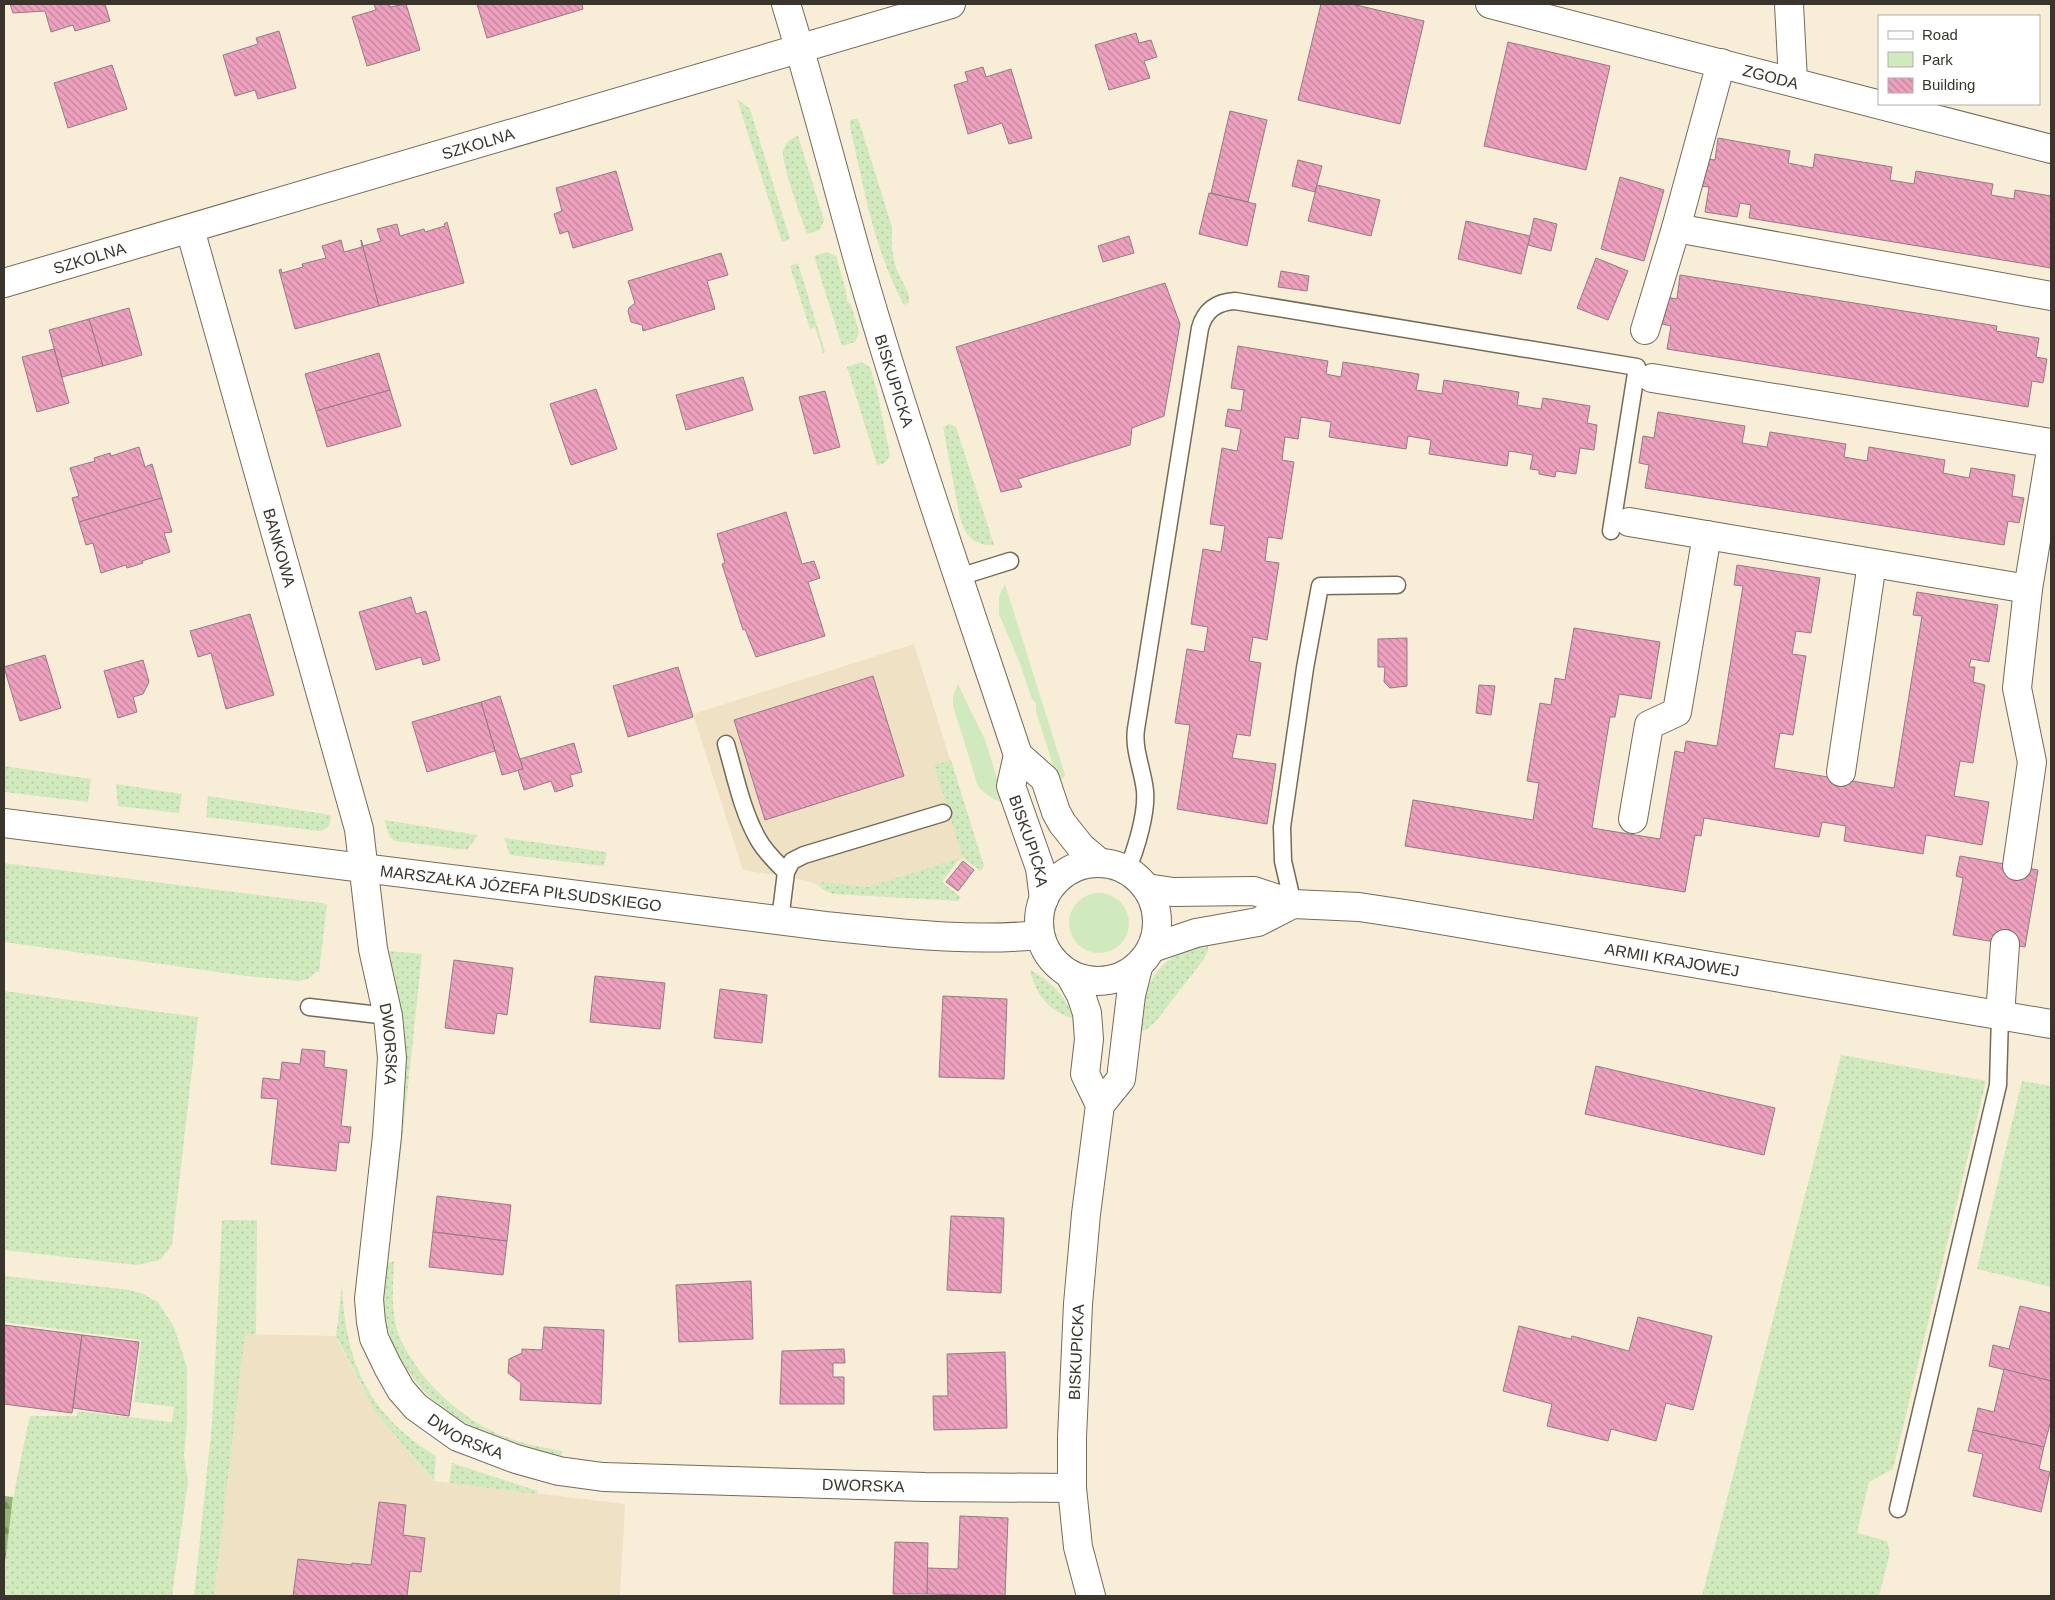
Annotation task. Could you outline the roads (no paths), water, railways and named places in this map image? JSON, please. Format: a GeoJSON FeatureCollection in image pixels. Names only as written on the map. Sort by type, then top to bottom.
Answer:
{"type":"FeatureCollection","features":[{"type":"Feature","properties":{"kind":"street","name":"BISKUPICKA"},"geometry":{"type":"LineString","coordinates":[[786,4],[863,277],[925,478],[1018,754],[1045,779],[1056,812],[1062,823],[1081,846],[1100,863]]}},
{"type":"Feature","properties":{"kind":"street","name":"SZKOLNA"},"geometry":{"type":"LineString","coordinates":[[4,283],[951,4]]}},
{"type":"Feature","properties":{"kind":"street","name":"ZGODA"},"geometry":{"type":"LineString","coordinates":[[1490,4],[1878,104]]}},
{"type":"Feature","properties":{"kind":"street"},"geometry":{"type":"LineString","coordinates":[[1789,4],[1793,82]]}},
{"type":"Feature","properties":{"kind":"street"},"geometry":{"type":"LineString","coordinates":[[1645,330],[1676,228],[1721,63]]}},
{"type":"Feature","properties":{"kind":"street","name":"ZGODA"},"geometry":{"type":"LineString","coordinates":[[1882,105],[2051,149]]}},
{"type":"Feature","properties":{"kind":"street"},"geometry":{"type":"LineString","coordinates":[[1676,228],[2051,296]]}},
{"type":"Feature","properties":{"kind":"street","name":"BANKOWA"},"geometry":{"type":"LineString","coordinates":[[190,229],[357,817],[364,867]]}},
{"type":"Feature","properties":{"kind":"street"},"geometry":{"type":"LineString","coordinates":[[1652,378],[2051,443]]}},
{"type":"Feature","properties":{"kind":"street"},"geometry":{"type":"LineString","coordinates":[[2017,866],[2032,762],[2017,688],[2028,589],[2051,450]]}},
{"type":"Feature","properties":{"kind":"street"},"geometry":{"type":"LineString","coordinates":[[1620,526],[1707,535],[2028,589]]}},
{"type":"Feature","properties":{"kind":"street"},"geometry":{"type":"LineString","coordinates":[[1634,819],[1649,725],[1677,712],[1707,535]]}},
{"type":"Feature","properties":{"kind":"street"},"geometry":{"type":"LineString","coordinates":[[1841,772],[1872,563]]}},
{"type":"Feature","properties":{"kind":"street","name":"BISKUPICKA"},"geometry":{"type":"LineString","coordinates":[[1018,754],[1011,786],[1040,868],[1044,899]]}},
{"type":"Feature","properties":{"kind":"street","name":"MARSZAŁKA JÓZEFA PIŁSUDSKIEGO"},"geometry":{"type":"LineString","coordinates":[[4,823],[780,920],[950,937],[1040,935]]}},
{"type":"Feature","properties":{"kind":"street"},"geometry":{"type":"LineString","coordinates":[[1070,975],[1081,995],[1087,1013],[1089,1039],[1086,1074],[1100,1105],[1121,1079],[1132,995],[1145,957],[1156,938],[1158,917],[1153,898],[1147,888],[1127,870],[1110,864],[1100,863],[1080,866],[1062,875],[1044,899],[1039,917],[1040,935],[1043,945],[1062,970],[1082,980],[1106,982],[1118,979],[1145,957]]}},
{"type":"Feature","properties":{"kind":"street","name":"DWORSKA"},"geometry":{"type":"LineString","coordinates":[[364,867],[373,949],[388,1016],[392,1058],[390,1094],[370,1281],[370,1322],[380,1352],[401,1390],[416,1407],[458,1437],[516,1459],[559,1471],[603,1476],[925,1487],[1072,1488]]}},
{"type":"Feature","properties":{"kind":"street","name":"ARMII KRAJOWEJ"},"geometry":{"type":"LineString","coordinates":[[1147,888],[1173,892],[1254,891],[1293,904],[1342,905],[1396,912],[2051,1024]]}},
{"type":"Feature","properties":{"kind":"street","name":"ARMII KRAJOWEJ"},"geometry":{"type":"LineString","coordinates":[[1145,957],[1196,932],[1258,922],[1293,904]]}},
{"type":"Feature","properties":{"kind":"street"},"geometry":{"type":"LineString","coordinates":[[2000,1016],[2005,944]]}},
{"type":"Feature","properties":{"kind":"street","name":"BISKUPICKA"},"geometry":{"type":"LineString","coordinates":[[1092,1596],[1078,1547],[1072,1488],[1072,1437],[1078,1304],[1086,1214],[1100,1105]]}},
{"type":"Feature","properties":{"kind":"lane"},"geometry":{"type":"LineString","coordinates":[[1127,870],[1139,838],[1145,798],[1136,743],[1138,720],[1200,328],[1205,316],[1214,306],[1221,302],[1235,300],[1637,367],[1620,526]]}},
{"type":"Feature","properties":{"kind":"lane"},"geometry":{"type":"LineString","coordinates":[[959,576],[1010,561]]}},
{"type":"Feature","properties":{"kind":"lane"},"geometry":{"type":"LineString","coordinates":[[1293,904],[1283,861],[1282,827],[1304,668],[1320,586],[1397,585]]}},
{"type":"Feature","properties":{"kind":"lane"},"geometry":{"type":"LineString","coordinates":[[726,744],[749,820],[758,840],[786,872]]}},
{"type":"Feature","properties":{"kind":"lane"},"geometry":{"type":"LineString","coordinates":[[780,920],[786,872],[792,861],[804,855],[943,813]]}},
{"type":"Feature","properties":{"kind":"lane"},"geometry":{"type":"LineString","coordinates":[[310,1007],[388,1016]]}},
{"type":"Feature","properties":{"kind":"lane"},"geometry":{"type":"LineString","coordinates":[[1898,1509],[1998,1085],[2000,1016]]}}]}
